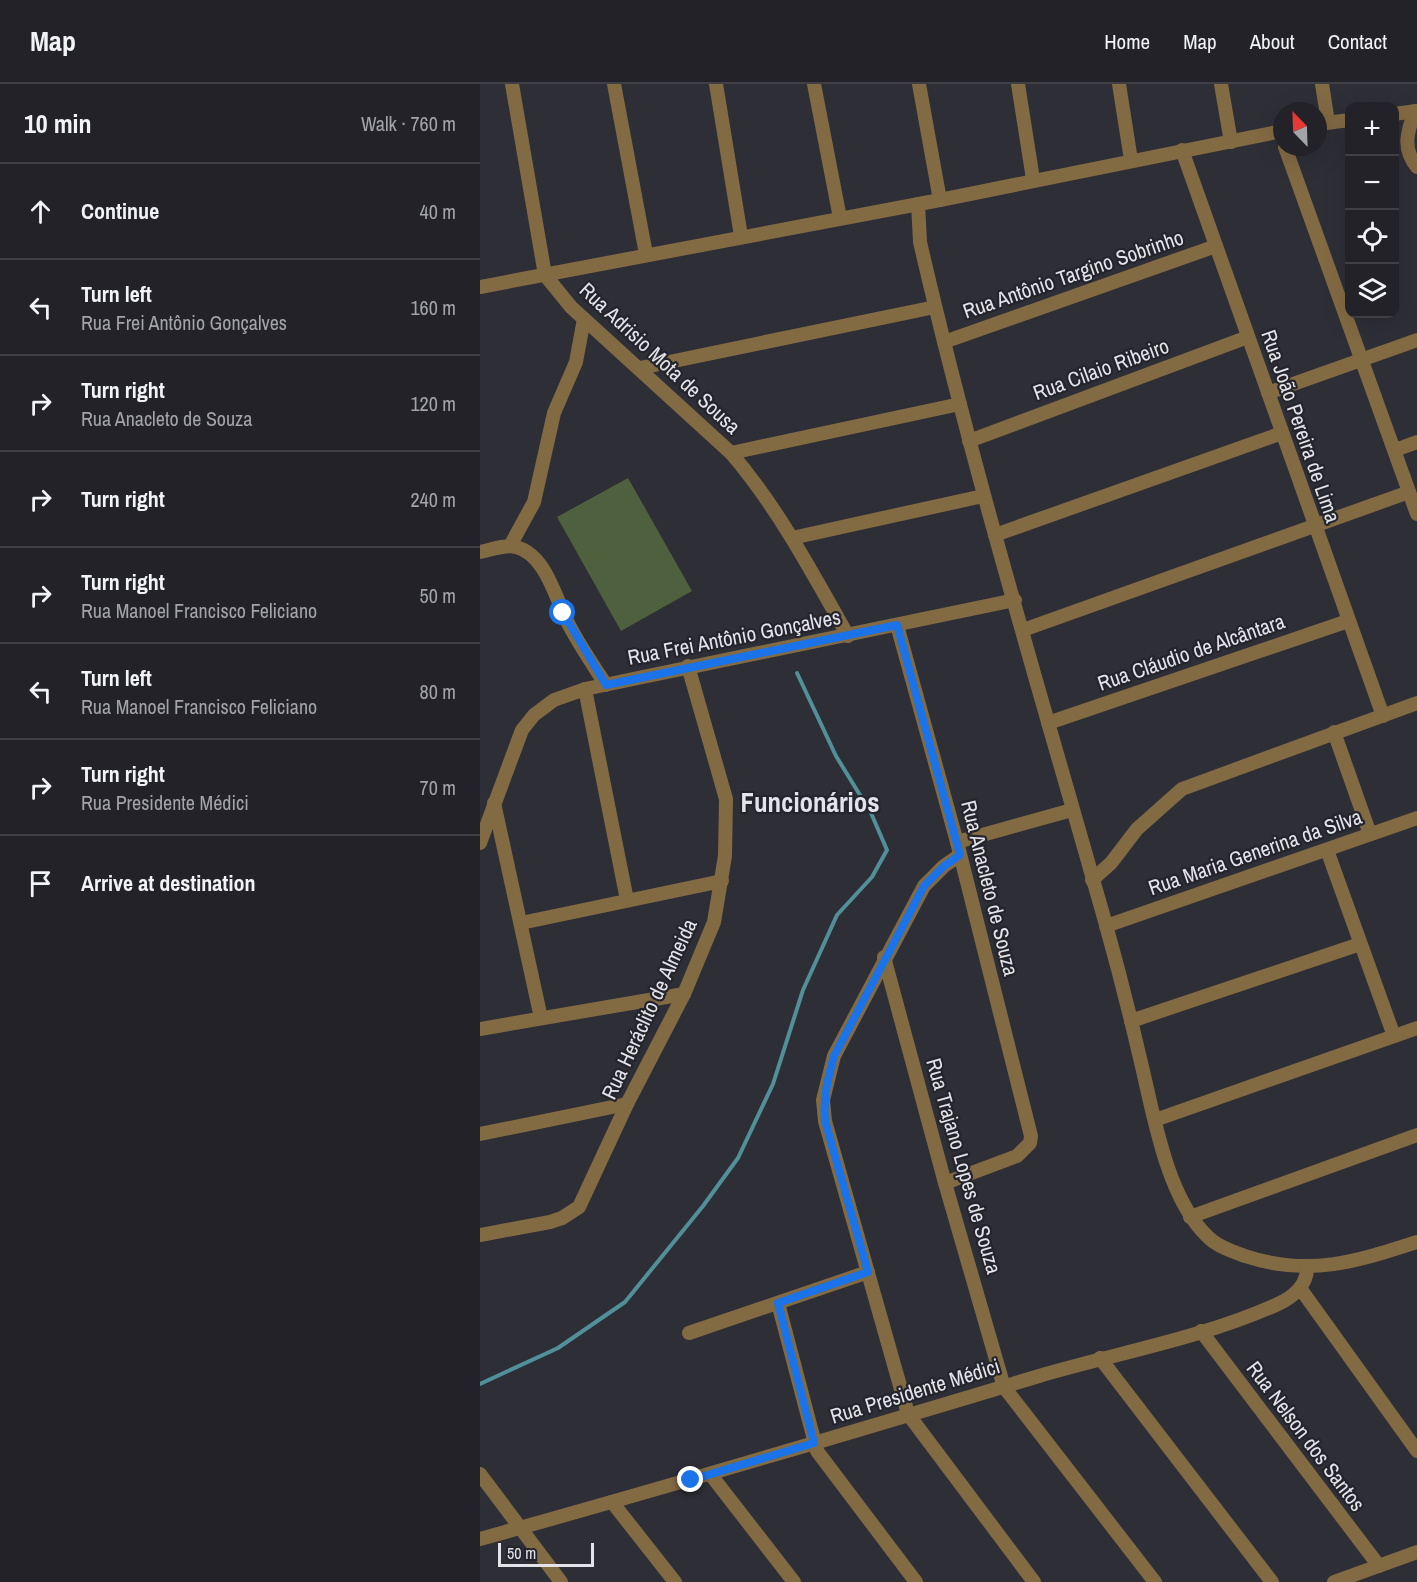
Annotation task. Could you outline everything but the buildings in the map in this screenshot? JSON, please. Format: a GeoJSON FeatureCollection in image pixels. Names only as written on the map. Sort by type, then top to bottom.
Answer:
{"type":"FeatureCollection","features":[{"type":"Feature","properties":{"kind":"street"},"geometry":{"type":"LineString","coordinates":[[512,84],[545,275]]}},
{"type":"Feature","properties":{"kind":"street"},"geometry":{"type":"LineString","coordinates":[[614,84],[646,254]]}},
{"type":"Feature","properties":{"kind":"street"},"geometry":{"type":"LineString","coordinates":[[716,84],[741,236]]}},
{"type":"Feature","properties":{"kind":"street"},"geometry":{"type":"LineString","coordinates":[[814,84],[840,218]]}},
{"type":"Feature","properties":{"kind":"street"},"geometry":{"type":"LineString","coordinates":[[919,84],[940,200]]}},
{"type":"Feature","properties":{"kind":"street"},"geometry":{"type":"LineString","coordinates":[[1018,84],[1033,179]]}},
{"type":"Feature","properties":{"kind":"street"},"geometry":{"type":"LineString","coordinates":[[1119,84],[1131,160]]}},
{"type":"Feature","properties":{"kind":"street"},"geometry":{"type":"LineString","coordinates":[[1221,84],[1231,142]]}},
{"type":"Feature","properties":{"kind":"street"},"geometry":{"type":"LineString","coordinates":[[1322,84],[1322,102]]}},
{"type":"Feature","properties":{"kind":"street"},"geometry":{"type":"LineString","coordinates":[[1399,113],[1416,111],[1407,134],[1407,153],[1414,163]]}},
{"type":"Feature","properties":{"kind":"street"},"geometry":{"type":"LineString","coordinates":[[1327,123],[1345,121]]}},
{"type":"Feature","properties":{"kind":"street"},"geometry":{"type":"LineString","coordinates":[[1327,124],[1345,128]]}},
{"type":"Feature","properties":{"kind":"street"},"geometry":{"type":"LineString","coordinates":[[480,287],[940,200],[1182,150],[1273,135]]}},
{"type":"Feature","properties":{"kind":"street","name":"Rua João Pereira de Lima"},"geometry":{"type":"LineString","coordinates":[[1182,150],[1383,716]]}},
{"type":"Feature","properties":{"kind":"street"},"geometry":{"type":"LineString","coordinates":[[1399,153],[1414,163]]}},
{"type":"Feature","properties":{"kind":"street"},"geometry":{"type":"LineString","coordinates":[[1288,156],[1417,514]]}},
{"type":"Feature","properties":{"kind":"street"},"geometry":{"type":"LineString","coordinates":[[918,204],[920,242],[983,496],[1015,600],[1106,926],[1155,1120],[1177,1191],[1190,1217],[1209,1238],[1228,1250],[1260,1261],[1307,1268],[1340,1265],[1417,1242]]}},
{"type":"Feature","properties":{"kind":"street","name":"Rua Antônio Targino Sobrinho"},"geometry":{"type":"LineString","coordinates":[[944,342],[1216,246]]}},
{"type":"Feature","properties":{"kind":"street","name":"Rua Adrisio Mota de Sousa"},"geometry":{"type":"LineString","coordinates":[[545,275],[584,319],[731,453],[764,494],[848,636]]}},
{"type":"Feature","properties":{"kind":"street"},"geometry":{"type":"LineString","coordinates":[[640,368],[935,307]]}},
{"type":"Feature","properties":{"kind":"street"},"geometry":{"type":"LineString","coordinates":[[510,546],[534,502],[554,413],[576,362],[584,319]]}},
{"type":"Feature","properties":{"kind":"street","name":"Rua Cilaio Ribeiro"},"geometry":{"type":"LineString","coordinates":[[969,441],[1248,338]]}},
{"type":"Feature","properties":{"kind":"street"},"geometry":{"type":"LineString","coordinates":[[1268,393],[1417,340]]}},
{"type":"Feature","properties":{"kind":"street"},"geometry":{"type":"LineString","coordinates":[[731,453],[960,404]]}},
{"type":"Feature","properties":{"kind":"street"},"geometry":{"type":"LineString","coordinates":[[995,535],[1282,434]]}},
{"type":"Feature","properties":{"kind":"street"},"geometry":{"type":"LineString","coordinates":[[1395,450],[1417,442]]}},
{"type":"Feature","properties":{"kind":"street"},"geometry":{"type":"LineString","coordinates":[[1023,630],[1409,492]]}},
{"type":"Feature","properties":{"kind":"street"},"geometry":{"type":"LineString","coordinates":[[792,538],[983,496]]}},
{"type":"Feature","properties":{"kind":"street"},"geometry":{"type":"LineString","coordinates":[[480,552],[510,546],[526,551],[545,573],[568,624],[606,685]]}},
{"type":"Feature","properties":{"kind":"street","name":"Rua Frei Antônio Gonçalves"},"geometry":{"type":"LineString","coordinates":[[482,837],[522,729],[534,715],[554,700],[585,689],[688,666],[848,636],[1015,600]]}},
{"type":"Feature","properties":{"kind":"street","name":"Rua Cláudio de Alcântara"},"geometry":{"type":"LineString","coordinates":[[1048,723],[1348,621]]}},
{"type":"Feature","properties":{"kind":"street","name":"Rua Anacleto de Souza"},"geometry":{"type":"LineString","coordinates":[[897,625],[959,849],[1030,1129],[1030,1143],[1017,1156],[945,1182]]}},
{"type":"Feature","properties":{"kind":"street","name":"Rua Heráclito de Almeida"},"geometry":{"type":"LineString","coordinates":[[480,1235],[562,1218],[579,1207],[589,1190],[627,1104],[684,994],[714,922],[722,881],[726,799],[688,666]]}},
{"type":"Feature","properties":{"kind":"street"},"geometry":{"type":"LineString","coordinates":[[585,689],[627,900]]}},
{"type":"Feature","properties":{"kind":"street"},"geometry":{"type":"LineString","coordinates":[[1092,880],[1111,863],[1137,829],[1182,789],[1417,703]]}},
{"type":"Feature","properties":{"kind":"street"},"geometry":{"type":"LineString","coordinates":[[1334,732],[1370,834]]}},
{"type":"Feature","properties":{"kind":"street"},"geometry":{"type":"LineString","coordinates":[[494,802],[541,1018]]}},
{"type":"Feature","properties":{"kind":"street"},"geometry":{"type":"LineString","coordinates":[[1034,1582],[908,1414],[825,1121],[823,1100],[834,1056],[884,957],[924,886],[959,849],[1072,810]]}},
{"type":"Feature","properties":{"kind":"street","name":"Rua Maria Generina da Silva"},"geometry":{"type":"LineString","coordinates":[[1106,926],[1417,818]]}},
{"type":"Feature","properties":{"kind":"street"},"geometry":{"type":"LineString","coordinates":[[1327,850],[1394,1036]]}},
{"type":"Feature","properties":{"kind":"street"},"geometry":{"type":"LineString","coordinates":[[521,923],[722,881]]}},
{"type":"Feature","properties":{"kind":"street"},"geometry":{"type":"LineString","coordinates":[[1131,1021],[1360,944]]}},
{"type":"Feature","properties":{"kind":"street","name":"Rua Trajano Lopes de Souza"},"geometry":{"type":"LineString","coordinates":[[884,957],[945,1182],[1005,1387]]}},
{"type":"Feature","properties":{"kind":"street"},"geometry":{"type":"LineString","coordinates":[[480,1029],[684,994]]}},
{"type":"Feature","properties":{"kind":"street"},"geometry":{"type":"LineString","coordinates":[[1155,1120],[1417,1028]]}},
{"type":"Feature","properties":{"kind":"street"},"geometry":{"type":"LineString","coordinates":[[480,1134],[627,1104]]}},
{"type":"Feature","properties":{"kind":"street"},"geometry":{"type":"LineString","coordinates":[[1190,1217],[1417,1135]]}},
{"type":"Feature","properties":{"kind":"street"},"geometry":{"type":"LineString","coordinates":[[1307,1268],[1307,1277],[1300,1288],[1411,1431],[1417,1451]]}},
{"type":"Feature","properties":{"kind":"street"},"geometry":{"type":"LineString","coordinates":[[689,1333],[868,1272]]}},
{"type":"Feature","properties":{"kind":"street","name":"Rua Presidente Médici"},"geometry":{"type":"LineString","coordinates":[[480,1539],[711,1475],[908,1414],[1201,1331],[1278,1304],[1300,1288]]}},
{"type":"Feature","properties":{"kind":"street"},"geometry":{"type":"LineString","coordinates":[[778,1303],[814,1443],[821,1457],[916,1582]]}},
{"type":"Feature","properties":{"kind":"street","name":"Rua Nelson dos Santos"},"geometry":{"type":"LineString","coordinates":[[1201,1331],[1378,1566]]}},
{"type":"Feature","properties":{"kind":"street"},"geometry":{"type":"LineString","coordinates":[[1100,1358],[1272,1582]]}},
{"type":"Feature","properties":{"kind":"street"},"geometry":{"type":"LineString","coordinates":[[1005,1387],[1155,1582]]}},
{"type":"Feature","properties":{"kind":"street"},"geometry":{"type":"LineString","coordinates":[[480,1474],[561,1582]]}},
{"type":"Feature","properties":{"kind":"street"},"geometry":{"type":"LineString","coordinates":[[711,1475],[794,1582]]}},
{"type":"Feature","properties":{"kind":"street"},"geometry":{"type":"LineString","coordinates":[[612,1502],[675,1582]]}},
{"type":"Feature","properties":{"kind":"street"},"geometry":{"type":"LineString","coordinates":[[1334,1582],[1354,1579],[1378,1566],[1417,1552]]}},
{"type":"Feature","properties":{"kind":"green space"},"geometry":{"type":"Polygon","coordinates":[[[628,478],[692,591],[621,631],[557,517],[628,478]]]}},
{"type":"Feature","properties":{"kind":"waterway"},"geometry":{"type":"LineString","coordinates":[[480,1384],[558,1348],[625,1302],[703,1206],[738,1158],[773,1084],[803,990],[837,915],[872,877],[887,850],[871,813],[836,756],[797,673]]}},
{"type":"Feature","properties":{"kind":"district","name":"Funcionários"},"geometry":{"type":"Point","coordinates":[810,802]}},
{"type":"Feature","properties":{"kind":"route"},"geometry":{"type":"LineString","coordinates":[[563,613],[580,645],[606,685],[688,666],[897,625],[960,855],[933,875],[924,886],[884,957],[834,1056],[827,1080],[823,1100],[825,1121],[868,1272],[778,1303],[814,1443],[691,1480]]}}]}
